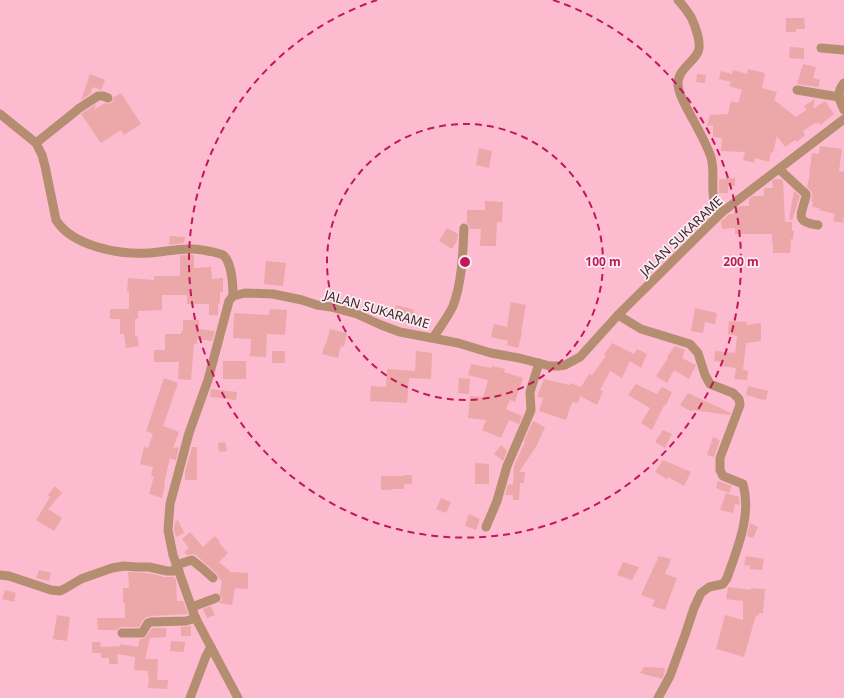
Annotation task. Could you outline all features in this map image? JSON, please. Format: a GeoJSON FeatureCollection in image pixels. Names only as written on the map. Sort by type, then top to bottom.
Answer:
{"type":"FeatureCollection","features":[{"type":"Feature","properties":{"kind":"street"},"geometry":{"type":"LineString","coordinates":[[678,0],[691,18],[696,29],[700,46],[699,51],[680,74],[678,78],[678,87],[710,156],[713,165],[713,190],[715,200],[721,213]]}},
{"type":"Feature","properties":{"kind":"street"},"geometry":{"type":"LineString","coordinates":[[820,48],[844,50]]}},
{"type":"Feature","properties":{"kind":"street"},"geometry":{"type":"LineString","coordinates":[[844,83],[839,91],[840,103],[844,110]]}},
{"type":"Feature","properties":{"kind":"street"},"geometry":{"type":"LineString","coordinates":[[797,90],[839,97]]}},
{"type":"Feature","properties":{"kind":"street"},"geometry":{"type":"LineString","coordinates":[[36,143],[77,110],[98,96],[108,98]]}},
{"type":"Feature","properties":{"kind":"street"},"geometry":{"type":"LineString","coordinates":[[0,114],[36,143],[42,155],[45,166],[56,220],[71,236],[93,246],[133,253],[154,253],[190,249],[213,252],[223,256],[227,261],[232,279],[233,296],[229,301],[208,380],[189,433],[170,504],[168,530],[177,568],[196,618],[238,698]]}},
{"type":"Feature","properties":{"kind":"street","name":"JALAN SUKARAME"},"geometry":{"type":"LineString","coordinates":[[233,296],[245,293],[273,294],[302,300],[357,314],[395,330],[458,343],[491,353],[550,366],[565,365],[580,357],[618,315],[721,213],[844,119]]}},
{"type":"Feature","properties":{"kind":"street"},"geometry":{"type":"LineString","coordinates":[[779,169],[806,194],[801,214],[802,220],[810,224],[818,225]]}},
{"type":"Feature","properties":{"kind":"street"},"geometry":{"type":"LineString","coordinates":[[433,338],[449,313],[455,300],[462,256],[464,228]]}},
{"type":"Feature","properties":{"kind":"street"},"geometry":{"type":"LineString","coordinates":[[618,315],[641,329],[690,344],[698,353],[705,375],[710,384],[733,394],[739,399],[740,405],[720,458],[720,470],[723,476],[744,484],[746,504],[744,530],[727,578],[723,584],[709,587],[701,593],[694,608],[686,635],[670,676],[660,697]]}},
{"type":"Feature","properties":{"kind":"street"},"geometry":{"type":"LineString","coordinates":[[486,527],[497,501],[507,466],[531,410],[530,392],[538,363]]}},
{"type":"Feature","properties":{"kind":"street"},"geometry":{"type":"LineString","coordinates":[[0,576],[9,576],[51,590],[60,591],[81,579],[112,568],[124,566],[149,567],[167,571],[177,568],[192,560],[213,578]]}},
{"type":"Feature","properties":{"kind":"street"},"geometry":{"type":"LineString","coordinates":[[192,607],[216,598]]}},
{"type":"Feature","properties":{"kind":"street"},"geometry":{"type":"LineString","coordinates":[[122,633],[142,633],[148,623],[152,622],[186,621],[196,618]]}},
{"type":"Feature","properties":{"kind":"street"},"geometry":{"type":"LineString","coordinates":[[190,698],[211,647]]}},
{"type":"Feature","properties":{"kind":"building"},"geometry":{"type":"Polygon","coordinates":[[[786,18],[804,18],[805,29],[796,29],[796,32],[786,32],[786,18]]]}},
{"type":"Feature","properties":{"kind":"building"},"geometry":{"type":"Polygon","coordinates":[[[790,47],[804,48],[804,59],[789,58],[790,47]]]}},
{"type":"Feature","properties":{"kind":"building"},"geometry":{"type":"Polygon","coordinates":[[[803,64],[816,67],[813,78],[820,80],[818,87],[797,84],[803,64]]]}},
{"type":"Feature","properties":{"kind":"building"},"geometry":{"type":"Polygon","coordinates":[[[748,69],[765,73],[762,88],[777,92],[774,100],[796,117],[806,110],[804,106],[815,99],[813,109],[825,101],[834,114],[820,125],[819,122],[816,124],[815,123],[803,131],[805,135],[797,142],[795,140],[785,147],[777,136],[769,162],[755,158],[754,163],[743,160],[745,152],[721,151],[722,138],[713,137],[713,125],[707,126],[710,115],[728,114],[731,101],[738,103],[742,90],[729,86],[731,82],[719,79],[721,71],[732,74],[733,70],[747,74],[748,69]]]}},
{"type":"Feature","properties":{"kind":"building"},"geometry":{"type":"Polygon","coordinates":[[[90,74],[105,80],[101,90],[93,87],[90,94],[81,100],[90,74]]]}},
{"type":"Feature","properties":{"kind":"building"},"geometry":{"type":"Polygon","coordinates":[[[697,74],[706,75],[705,83],[696,82],[697,74]]]}},
{"type":"Feature","properties":{"kind":"building"},"geometry":{"type":"Polygon","coordinates":[[[121,93],[141,124],[124,135],[121,130],[101,143],[81,114],[96,104],[94,110],[105,103],[111,103],[114,97],[121,93]]]}},
{"type":"Feature","properties":{"kind":"building"},"geometry":{"type":"Polygon","coordinates":[[[820,146],[842,149],[839,171],[844,172],[843,223],[833,221],[835,214],[819,210],[820,208],[812,207],[812,192],[807,187],[810,175],[812,153],[819,154],[820,146]]]}},
{"type":"Feature","properties":{"kind":"building"},"geometry":{"type":"Polygon","coordinates":[[[479,148],[492,151],[489,168],[476,165],[479,148]]]}},
{"type":"Feature","properties":{"kind":"building"},"geometry":{"type":"Polygon","coordinates":[[[735,178],[735,186],[728,186],[728,193],[719,193],[719,179],[735,178]]]}},
{"type":"Feature","properties":{"kind":"building"},"geometry":{"type":"Polygon","coordinates":[[[775,179],[781,179],[783,181],[785,222],[792,222],[792,231],[794,231],[793,239],[791,239],[790,253],[773,253],[772,234],[735,234],[735,228],[722,229],[721,221],[729,214],[734,214],[734,210],[740,206],[749,206],[749,199],[753,196],[764,196],[764,188],[773,188],[772,181],[775,179]]]}},
{"type":"Feature","properties":{"kind":"building"},"geometry":{"type":"Polygon","coordinates":[[[794,191],[800,196],[792,220],[789,219],[794,191]]]}},
{"type":"Feature","properties":{"kind":"building"},"geometry":{"type":"Polygon","coordinates":[[[485,201],[503,202],[502,222],[497,222],[496,246],[480,246],[481,229],[470,229],[467,223],[467,210],[485,210],[485,201]]]}},
{"type":"Feature","properties":{"kind":"building"},"geometry":{"type":"Polygon","coordinates":[[[447,228],[458,234],[457,241],[452,249],[439,241],[447,228]]]}},
{"type":"Feature","properties":{"kind":"building"},"geometry":{"type":"Polygon","coordinates":[[[170,236],[185,237],[184,243],[169,245],[170,236]]]}},
{"type":"Feature","properties":{"kind":"building"},"geometry":{"type":"Polygon","coordinates":[[[180,255],[194,255],[194,268],[211,267],[212,279],[223,278],[223,292],[220,292],[218,315],[209,315],[209,304],[187,304],[187,295],[162,295],[162,310],[138,311],[138,319],[135,319],[135,336],[137,335],[139,346],[126,348],[124,334],[120,334],[120,319],[110,319],[110,309],[129,309],[129,292],[127,292],[128,278],[154,280],[154,276],[180,276],[180,255]]]}},
{"type":"Feature","properties":{"kind":"building"},"geometry":{"type":"Polygon","coordinates":[[[266,261],[286,263],[283,286],[264,284],[266,261]]]}},
{"type":"Feature","properties":{"kind":"building"},"geometry":{"type":"Polygon","coordinates":[[[511,302],[526,305],[518,348],[507,345],[508,341],[491,337],[494,324],[507,327],[511,302]]]}},
{"type":"Feature","properties":{"kind":"building"},"geometry":{"type":"Polygon","coordinates":[[[396,305],[414,310],[410,323],[392,317],[396,305]]]}},
{"type":"Feature","properties":{"kind":"building"},"geometry":{"type":"Polygon","coordinates":[[[695,308],[717,313],[715,324],[705,322],[703,333],[691,331],[695,308]]]}},
{"type":"Feature","properties":{"kind":"building"},"geometry":{"type":"Polygon","coordinates":[[[270,309],[287,310],[285,335],[267,334],[266,357],[250,356],[251,339],[233,338],[234,313],[269,315],[270,309]]]}},
{"type":"Feature","properties":{"kind":"building"},"geometry":{"type":"Polygon","coordinates":[[[183,320],[199,320],[199,329],[215,331],[212,341],[197,339],[197,344],[194,344],[191,380],[178,379],[179,362],[154,362],[154,350],[165,350],[165,334],[181,334],[181,331],[183,331],[183,320]]]}},
{"type":"Feature","properties":{"kind":"building"},"geometry":{"type":"Polygon","coordinates":[[[729,321],[747,322],[746,325],[761,323],[761,341],[746,343],[743,370],[748,371],[747,380],[734,379],[736,368],[721,366],[721,362],[714,361],[715,351],[735,353],[737,336],[728,334],[729,321]]]}},
{"type":"Feature","properties":{"kind":"building"},"geometry":{"type":"Polygon","coordinates":[[[330,329],[347,333],[344,347],[341,346],[338,358],[322,354],[330,329]]]}},
{"type":"Feature","properties":{"kind":"building"},"geometry":{"type":"Polygon","coordinates":[[[612,343],[634,354],[637,349],[647,354],[641,368],[630,361],[622,378],[610,371],[600,390],[603,391],[597,405],[580,396],[578,403],[572,402],[566,420],[539,411],[543,398],[537,397],[544,379],[569,385],[570,383],[581,387],[589,374],[592,375],[606,356],[604,355],[612,343]]]}},
{"type":"Feature","properties":{"kind":"building"},"geometry":{"type":"Polygon","coordinates":[[[675,346],[685,350],[682,358],[696,365],[689,379],[674,370],[667,383],[656,376],[675,346]]]}},
{"type":"Feature","properties":{"kind":"building"},"geometry":{"type":"Polygon","coordinates":[[[272,351],[285,351],[285,363],[272,363],[272,351]]]}},
{"type":"Feature","properties":{"kind":"building"},"geometry":{"type":"Polygon","coordinates":[[[416,351],[432,353],[431,379],[409,378],[407,403],[370,401],[371,386],[386,387],[387,369],[415,371],[416,351]]]}},
{"type":"Feature","properties":{"kind":"building"},"geometry":{"type":"Polygon","coordinates":[[[223,361],[246,361],[246,379],[223,379],[223,361]]]}},
{"type":"Feature","properties":{"kind":"building"},"geometry":{"type":"Polygon","coordinates":[[[471,364],[505,369],[504,372],[523,378],[515,402],[510,400],[506,409],[522,416],[519,424],[509,420],[501,438],[482,430],[486,420],[468,418],[470,396],[483,397],[488,380],[468,375],[471,364]]]}},
{"type":"Feature","properties":{"kind":"building"},"geometry":{"type":"Polygon","coordinates":[[[164,378],[178,383],[163,426],[179,432],[173,448],[179,447],[176,460],[170,458],[162,498],[149,494],[154,476],[151,476],[153,467],[140,464],[144,447],[148,448],[153,434],[146,431],[164,378]]]}},
{"type":"Feature","properties":{"kind":"building"},"geometry":{"type":"Polygon","coordinates":[[[459,378],[470,379],[469,394],[458,393],[459,378]]]}},
{"type":"Feature","properties":{"kind":"building"},"geometry":{"type":"Polygon","coordinates":[[[636,384],[657,394],[662,387],[672,392],[652,430],[641,423],[650,408],[628,395],[636,384]]]}},
{"type":"Feature","properties":{"kind":"building"},"geometry":{"type":"Polygon","coordinates":[[[748,386],[768,391],[766,400],[746,395],[748,386]]]}},
{"type":"Feature","properties":{"kind":"building"},"geometry":{"type":"Polygon","coordinates":[[[211,389],[237,392],[236,400],[210,397],[211,389]]]}},
{"type":"Feature","properties":{"kind":"building"},"geometry":{"type":"Polygon","coordinates":[[[688,393],[731,413],[730,415],[692,410],[692,412],[680,405],[688,393]]]}},
{"type":"Feature","properties":{"kind":"building"},"geometry":{"type":"Polygon","coordinates":[[[533,421],[545,427],[537,445],[519,472],[525,472],[524,483],[520,483],[519,500],[513,500],[513,495],[505,495],[508,484],[513,485],[514,466],[533,421]]]}},
{"type":"Feature","properties":{"kind":"building"},"geometry":{"type":"Polygon","coordinates":[[[663,430],[672,434],[665,448],[655,442],[663,430]]]}},
{"type":"Feature","properties":{"kind":"building"},"geometry":{"type":"Polygon","coordinates":[[[713,437],[720,440],[714,457],[707,455],[713,437]]]}},
{"type":"Feature","properties":{"kind":"building"},"geometry":{"type":"Polygon","coordinates":[[[225,442],[227,451],[219,452],[218,443],[225,442]]]}},
{"type":"Feature","properties":{"kind":"building"},"geometry":{"type":"Polygon","coordinates":[[[501,445],[507,451],[503,461],[494,454],[501,445]]]}},
{"type":"Feature","properties":{"kind":"building"},"geometry":{"type":"Polygon","coordinates":[[[192,447],[197,447],[197,480],[185,480],[185,472],[192,447]]]}},
{"type":"Feature","properties":{"kind":"building"},"geometry":{"type":"Polygon","coordinates":[[[663,460],[691,472],[684,486],[655,472],[663,460]]]}},
{"type":"Feature","properties":{"kind":"building"},"geometry":{"type":"Polygon","coordinates":[[[475,463],[489,464],[489,484],[475,484],[475,463]]]}},
{"type":"Feature","properties":{"kind":"building"},"geometry":{"type":"Polygon","coordinates":[[[412,475],[412,484],[404,484],[404,489],[381,490],[381,476],[412,475]]]}},
{"type":"Feature","properties":{"kind":"building"},"geometry":{"type":"Polygon","coordinates":[[[718,481],[732,486],[729,493],[716,488],[718,481]]]}},
{"type":"Feature","properties":{"kind":"building"},"geometry":{"type":"Polygon","coordinates":[[[55,486],[62,493],[48,509],[62,518],[54,531],[36,520],[50,497],[48,495],[55,486]]]}},
{"type":"Feature","properties":{"kind":"building"},"geometry":{"type":"Polygon","coordinates":[[[726,493],[739,497],[740,505],[735,504],[733,513],[720,510],[726,493]]]}},
{"type":"Feature","properties":{"kind":"building"},"geometry":{"type":"Polygon","coordinates":[[[441,498],[451,502],[446,513],[436,509],[441,498]]]}},
{"type":"Feature","properties":{"kind":"building"},"geometry":{"type":"Polygon","coordinates":[[[469,514],[480,519],[476,530],[465,526],[469,514]]]}},
{"type":"Feature","properties":{"kind":"building"},"geometry":{"type":"Polygon","coordinates":[[[178,520],[184,533],[176,537],[174,530],[175,522],[178,520]]]}},
{"type":"Feature","properties":{"kind":"building"},"geometry":{"type":"Polygon","coordinates":[[[750,523],[758,527],[753,538],[747,536],[750,523]]]}},
{"type":"Feature","properties":{"kind":"building"},"geometry":{"type":"Polygon","coordinates":[[[190,532],[203,547],[215,536],[228,553],[219,562],[231,572],[248,573],[248,589],[235,588],[232,605],[219,603],[222,599],[220,594],[222,581],[217,574],[196,555],[187,555],[184,552],[189,548],[182,539],[190,532]]]}},
{"type":"Feature","properties":{"kind":"building"},"geometry":{"type":"Polygon","coordinates":[[[659,556],[671,559],[665,574],[677,578],[665,610],[652,606],[655,600],[641,595],[659,556]]]}},
{"type":"Feature","properties":{"kind":"building"},"geometry":{"type":"Polygon","coordinates":[[[746,556],[764,559],[762,570],[750,569],[750,566],[744,565],[746,556]]]}},
{"type":"Feature","properties":{"kind":"building"},"geometry":{"type":"Polygon","coordinates":[[[623,562],[639,567],[632,580],[617,575],[623,562]]]}},
{"type":"Feature","properties":{"kind":"building"},"geometry":{"type":"Polygon","coordinates":[[[39,570],[51,573],[49,581],[36,578],[39,570]]]}},
{"type":"Feature","properties":{"kind":"building"},"geometry":{"type":"Polygon","coordinates":[[[128,572],[148,573],[162,577],[174,577],[176,580],[177,601],[183,601],[188,614],[151,616],[146,617],[139,627],[122,627],[117,630],[98,630],[97,618],[125,618],[123,588],[129,588],[128,572]]]}},
{"type":"Feature","properties":{"kind":"building"},"geometry":{"type":"Polygon","coordinates":[[[728,587],[751,590],[751,588],[765,589],[763,613],[759,613],[759,616],[756,615],[744,657],[716,649],[725,615],[743,620],[743,601],[726,599],[728,587]]]}},
{"type":"Feature","properties":{"kind":"building"},"geometry":{"type":"Polygon","coordinates":[[[5,590],[16,593],[14,602],[2,599],[5,590]]]}},
{"type":"Feature","properties":{"kind":"building"},"geometry":{"type":"Polygon","coordinates":[[[211,606],[215,615],[207,618],[203,609],[211,606]]]}},
{"type":"Feature","properties":{"kind":"building"},"geometry":{"type":"Polygon","coordinates":[[[57,615],[70,617],[67,641],[53,639],[57,615]]]}},
{"type":"Feature","properties":{"kind":"building"},"geometry":{"type":"Polygon","coordinates":[[[191,626],[191,636],[181,636],[181,627],[191,626]]]}},
{"type":"Feature","properties":{"kind":"building"},"geometry":{"type":"Polygon","coordinates":[[[152,628],[166,628],[166,637],[150,638],[145,659],[158,659],[157,680],[168,680],[167,689],[148,688],[148,671],[134,670],[135,657],[117,654],[118,664],[109,664],[109,658],[101,658],[101,653],[92,653],[92,642],[100,642],[101,647],[120,646],[121,644],[138,647],[140,639],[145,638],[152,628]]]}},
{"type":"Feature","properties":{"kind":"building"},"geometry":{"type":"Polygon","coordinates":[[[171,641],[185,642],[184,652],[170,651],[171,641]]]}},
{"type":"Feature","properties":{"kind":"building"},"geometry":{"type":"Polygon","coordinates":[[[644,667],[665,668],[662,679],[640,673],[644,667]]]}}]}
